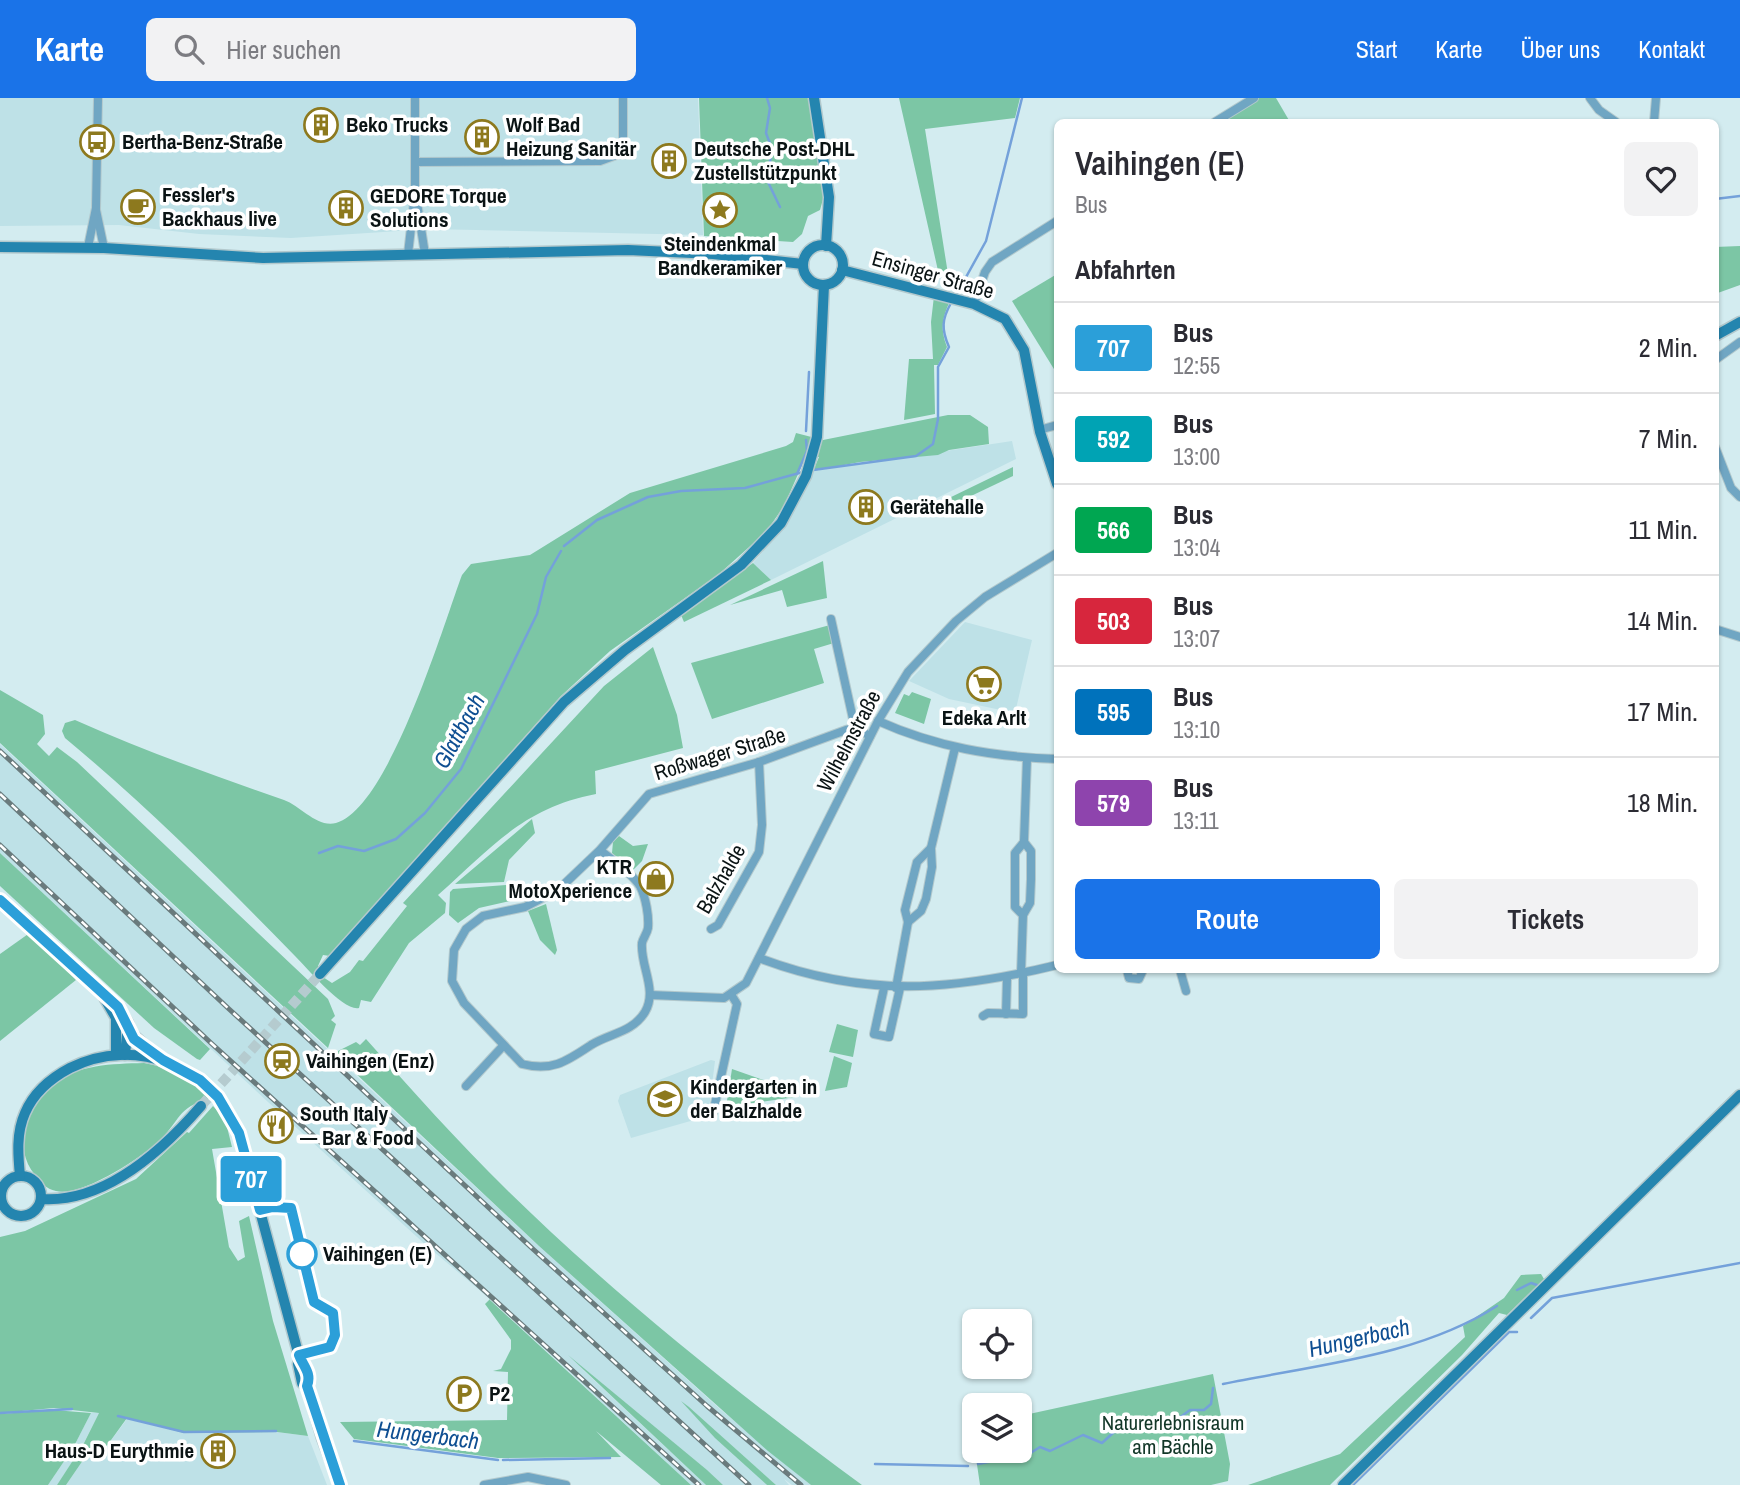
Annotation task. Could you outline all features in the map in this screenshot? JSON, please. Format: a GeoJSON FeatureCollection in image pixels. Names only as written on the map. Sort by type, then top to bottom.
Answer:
{"type":"FeatureCollection","features":[{"type":"Feature","properties":{"kind":"main road"},"geometry":{"type":"LineString","coordinates":[[814,98],[829,197],[830,227],[826,246]]}},
{"type":"Feature","properties":{"kind":"main road"},"geometry":{"type":"LineString","coordinates":[[826,246],[839,254],[842,270],[836,279],[824,285],[807,277],[803,264],[810,250],[826,246]]}},
{"type":"Feature","properties":{"kind":"main road"},"geometry":{"type":"LineString","coordinates":[[0,247],[88,247],[263,258],[650,250],[803,264]]}},
{"type":"Feature","properties":{"kind":"main road","name":"Ensinger Straße"},"geometry":{"type":"LineString","coordinates":[[842,270],[954,298],[999,314],[1018,337],[1039,430],[1054,475]]}},
{"type":"Feature","properties":{"kind":"main road"},"geometry":{"type":"LineString","coordinates":[[320,974],[564,702],[625,650],[756,552],[785,516],[808,472],[820,420],[824,285]]}},
{"type":"Feature","properties":{"kind":"main road"},"geometry":{"type":"LineString","coordinates":[[1719,334],[1740,322]]}},
{"type":"Feature","properties":{"kind":"main road"},"geometry":{"type":"LineString","coordinates":[[0,900],[126,1017],[129,1031],[121,1055]]}},
{"type":"Feature","properties":{"kind":"main road"},"geometry":{"type":"LineString","coordinates":[[102,993],[116,1018],[121,1055]]}},
{"type":"Feature","properties":{"kind":"main road"},"geometry":{"type":"LineString","coordinates":[[129,1031],[163,1060],[192,1074],[209,1087],[235,1124],[300,1360],[298,1364],[301,1376],[307,1386],[340,1485]]}},
{"type":"Feature","properties":{"kind":"main road"},"geometry":{"type":"LineString","coordinates":[[20,1176],[20,1128],[34,1096],[51,1080],[74,1066],[121,1055],[163,1060]]}},
{"type":"Feature","properties":{"kind":"main road"},"geometry":{"type":"LineString","coordinates":[[1343,1485],[1740,1095]]}},
{"type":"Feature","properties":{"kind":"main road"},"geometry":{"type":"LineString","coordinates":[[41,1199],[77,1196],[128,1172],[164,1145],[201,1106]]}},
{"type":"Feature","properties":{"kind":"main road"},"geometry":{"type":"LineString","coordinates":[[20,1176],[37,1183],[41,1199],[37,1209],[29,1215],[18,1216],[8,1212],[2,1203],[1,1192],[7,1182],[20,1176]]}},
{"type":"Feature","properties":{"kind":"main road"},"geometry":{"type":"LineString","coordinates":[[0,1221],[8,1212]]}},
{"type":"Feature","properties":{"kind":"street"},"geometry":{"type":"LineString","coordinates":[[88,247],[96,208],[98,98]]}},
{"type":"Feature","properties":{"kind":"street"},"geometry":{"type":"LineString","coordinates":[[408,254],[415,193],[415,98]]}},
{"type":"Feature","properties":{"kind":"street"},"geometry":{"type":"LineString","coordinates":[[415,162],[545,162],[611,158],[623,148],[623,98]]}},
{"type":"Feature","properties":{"kind":"street"},"geometry":{"type":"LineString","coordinates":[[1220,119],[1255,98]]}},
{"type":"Feature","properties":{"kind":"street"},"geometry":{"type":"LineString","coordinates":[[1590,98],[1599,110],[1612,119]]}},
{"type":"Feature","properties":{"kind":"street"},"geometry":{"type":"LineString","coordinates":[[1654,119],[1656,98]]}},
{"type":"Feature","properties":{"kind":"street"},"geometry":{"type":"LineString","coordinates":[[415,193],[425,254]]}},
{"type":"Feature","properties":{"kind":"street"},"geometry":{"type":"LineString","coordinates":[[96,208],[104,248]]}},
{"type":"Feature","properties":{"kind":"street"},"geometry":{"type":"LineString","coordinates":[[974,304],[985,272],[992,262],[1054,223]]}},
{"type":"Feature","properties":{"kind":"street"},"geometry":{"type":"LineString","coordinates":[[1719,356],[1740,342]]}},
{"type":"Feature","properties":{"kind":"street"},"geometry":{"type":"LineString","coordinates":[[1039,430],[1054,426]]}},
{"type":"Feature","properties":{"kind":"street"},"geometry":{"type":"LineString","coordinates":[[1719,457],[1731,488],[1740,497]]}},
{"type":"Feature","properties":{"kind":"street","name":"Wilhelmstraße"},"geometry":{"type":"LineString","coordinates":[[732,996],[746,983],[870,736],[908,672],[956,621],[985,597],[1054,555]]}},
{"type":"Feature","properties":{"kind":"street"},"geometry":{"type":"LineString","coordinates":[[831,619],[855,728],[870,736]]}},
{"type":"Feature","properties":{"kind":"street"},"geometry":{"type":"LineString","coordinates":[[1719,630],[1740,637]]}},
{"type":"Feature","properties":{"kind":"street"},"geometry":{"type":"LineString","coordinates":[[878,721],[955,748],[1054,759]]}},
{"type":"Feature","properties":{"kind":"street","name":"Roßwager Straße"},"geometry":{"type":"LineString","coordinates":[[650,995],[646,1010],[631,1028],[603,1039],[556,1066],[536,1068],[522,1065],[464,1003],[452,981],[452,961],[459,938],[483,916],[545,899],[571,880],[649,794],[759,762],[855,728]]}},
{"type":"Feature","properties":{"kind":"street"},"geometry":{"type":"LineString","coordinates":[[908,922],[921,911],[926,899],[932,867],[930,848],[955,748]]}},
{"type":"Feature","properties":{"kind":"street"},"geometry":{"type":"LineString","coordinates":[[1023,915],[1015,907],[1015,853],[1024,842],[1027,758]]}},
{"type":"Feature","properties":{"kind":"street","name":"Balzhalde"},"geometry":{"type":"LineString","coordinates":[[711,929],[718,925],[759,852],[762,825],[759,762]]}},
{"type":"Feature","properties":{"kind":"street"},"geometry":{"type":"LineString","coordinates":[[983,1016],[988,1013],[1023,1014],[1023,915],[1030,903],[1031,879],[1031,851],[1024,842]]}},
{"type":"Feature","properties":{"kind":"street"},"geometry":{"type":"LineString","coordinates":[[884,988],[874,1034],[889,1037],[908,922],[905,910],[917,862],[930,848]]}},
{"type":"Feature","properties":{"kind":"street"},"geometry":{"type":"LineString","coordinates":[[600,850],[631,876],[643,893],[648,928],[642,942],[650,995],[714,999],[732,996],[737,1004],[713,1113]]}},
{"type":"Feature","properties":{"kind":"street"},"geometry":{"type":"LineString","coordinates":[[759,958],[817,977],[884,988],[948,987],[1007,978],[1054,966]]}},
{"type":"Feature","properties":{"kind":"street"},"geometry":{"type":"LineString","coordinates":[[1128,973],[1133,980],[1139,979],[1142,973]]}},
{"type":"Feature","properties":{"kind":"street"},"geometry":{"type":"LineString","coordinates":[[1181,973],[1186,991]]}},
{"type":"Feature","properties":{"kind":"street"},"geometry":{"type":"LineString","coordinates":[[1006,1014],[1007,978]]}},
{"type":"Feature","properties":{"kind":"street"},"geometry":{"type":"LineString","coordinates":[[466,1086],[503,1046]]}},
{"type":"Feature","properties":{"kind":"street"},"geometry":{"type":"LineString","coordinates":[[484,1485],[528,1477],[566,1485]]}},
{"type":"Feature","properties":{"kind":"shaded area"},"geometry":{"type":"Polygon","coordinates":[[[0,98],[698,98],[703,235],[429,229],[291,238],[199,234],[119,225],[0,226],[0,98]]]}},
{"type":"Feature","properties":{"kind":"shaded area"},"geometry":{"type":"Polygon","coordinates":[[[1012,441],[1016,459],[771,580],[753,563],[778,534],[813,471],[1012,441]]]}},
{"type":"Feature","properties":{"kind":"shaded area"},"geometry":{"type":"Polygon","coordinates":[[[965,622],[1032,640],[1015,713],[949,699],[909,681],[965,622]]]}},
{"type":"Feature","properties":{"kind":"shaded area"},"geometry":{"type":"Polygon","coordinates":[[[0,744],[539,1246],[720,1409],[811,1485],[792,1485],[784,1479],[789,1485],[776,1485],[686,1406],[767,1485],[723,1485],[579,1366],[706,1485],[691,1485],[496,1304],[427,1246],[268,1102],[0,853],[0,744]]]}},
{"type":"Feature","properties":{"kind":"shaded area","name":"Kindergarten in der Balzhalde"},"geometry":{"type":"Polygon","coordinates":[[[711,1060],[715,1061],[708,1116],[631,1138],[618,1101],[620,1095],[711,1060]]]}},
{"type":"Feature","properties":{"kind":"shaded area"},"geometry":{"type":"Polygon","coordinates":[[[91,1413],[99,1413],[79,1452],[57,1485],[48,1485],[73,1448],[91,1413]]]}},
{"type":"Feature","properties":{"kind":"shaded area"},"geometry":{"type":"Polygon","coordinates":[[[127,1419],[184,1433],[276,1432],[308,1436],[327,1485],[66,1485],[90,1450],[106,1447],[127,1419]]]}},
{"type":"Feature","properties":{"kind":"green space"},"geometry":{"type":"Polygon","coordinates":[[[699,98],[810,98],[825,192],[820,210],[808,216],[802,234],[793,242],[704,236],[699,98]]]}},
{"type":"Feature","properties":{"kind":"green space"},"geometry":{"type":"Polygon","coordinates":[[[899,98],[1020,98],[1015,118],[925,129],[948,274],[939,275],[899,98]]]}},
{"type":"Feature","properties":{"kind":"green space"},"geometry":{"type":"Polygon","coordinates":[[[1259,98],[1276,98],[1288,119],[1224,119],[1259,98]]]}},
{"type":"Feature","properties":{"kind":"green space"},"geometry":{"type":"Polygon","coordinates":[[[1740,246],[1740,285],[1719,293],[1719,247],[1740,246]]]}},
{"type":"Feature","properties":{"kind":"green space"},"geometry":{"type":"Polygon","coordinates":[[[1054,276],[1054,369],[1012,301],[1054,276]]]}},
{"type":"Feature","properties":{"kind":"green space"},"geometry":{"type":"Polygon","coordinates":[[[934,296],[950,301],[943,324],[947,347],[938,365],[934,365],[935,414],[904,420],[909,359],[933,359],[931,322],[934,296]]]}},
{"type":"Feature","properties":{"kind":"green space"},"geometry":{"type":"Polygon","coordinates":[[[948,415],[970,415],[988,427],[989,444],[949,450],[938,455],[860,462],[813,471],[819,457],[806,456],[784,506],[766,532],[719,574],[610,651],[561,696],[330,956],[323,955],[318,966],[323,977],[332,983],[350,972],[359,960],[363,961],[407,906],[403,903],[604,686],[653,647],[677,715],[683,748],[595,771],[596,794],[570,800],[528,819],[492,846],[438,895],[446,903],[445,913],[409,943],[371,1002],[361,1000],[359,1008],[344,1003],[326,988],[154,817],[65,738],[62,731],[65,723],[75,720],[284,800],[316,820],[336,823],[356,810],[375,785],[394,751],[428,672],[462,575],[471,564],[530,555],[630,493],[786,446],[793,442],[796,433],[823,440],[948,415]]]}},
{"type":"Feature","properties":{"kind":"green space"},"geometry":{"type":"Polygon","coordinates":[[[1013,467],[1013,476],[950,506],[947,499],[1013,467]]]}},
{"type":"Feature","properties":{"kind":"green space"},"geometry":{"type":"Polygon","coordinates":[[[823,561],[827,598],[787,607],[782,590],[730,605],[823,561]]]}},
{"type":"Feature","properties":{"kind":"green space"},"geometry":{"type":"Polygon","coordinates":[[[753,563],[771,580],[684,622],[681,615],[753,563]]]}},
{"type":"Feature","properties":{"kind":"green space"},"geometry":{"type":"Polygon","coordinates":[[[830,625],[834,643],[814,649],[824,683],[712,719],[691,663],[830,625]]]}},
{"type":"Feature","properties":{"kind":"green space"},"geometry":{"type":"Polygon","coordinates":[[[0,690],[43,715],[45,734],[37,744],[49,756],[57,747],[77,762],[328,999],[335,1016],[331,1020],[336,1024],[328,1048],[0,743],[0,690]]]}},
{"type":"Feature","properties":{"kind":"green space"},"geometry":{"type":"Polygon","coordinates":[[[912,692],[931,699],[924,724],[895,713],[904,694],[909,696],[912,692]]]}},
{"type":"Feature","properties":{"kind":"green space"},"geometry":{"type":"Polygon","coordinates":[[[532,819],[535,833],[509,860],[504,882],[455,884],[532,819]]]}},
{"type":"Feature","properties":{"kind":"green space"},"geometry":{"type":"Polygon","coordinates":[[[619,836],[633,846],[648,844],[642,861],[633,870],[612,853],[613,842],[619,836]]]}},
{"type":"Feature","properties":{"kind":"green space"},"geometry":{"type":"Polygon","coordinates":[[[0,853],[210,1049],[200,1060],[154,1028],[0,886],[0,853]]]}},
{"type":"Feature","properties":{"kind":"green space"},"geometry":{"type":"Polygon","coordinates":[[[506,885],[514,890],[519,899],[479,908],[458,923],[449,915],[450,892],[453,889],[506,885]]]}},
{"type":"Feature","properties":{"kind":"green space"},"geometry":{"type":"Polygon","coordinates":[[[546,904],[557,950],[555,955],[540,940],[528,911],[546,904]]]}},
{"type":"Feature","properties":{"kind":"green space"},"geometry":{"type":"Polygon","coordinates":[[[31,932],[76,980],[0,1041],[0,954],[31,932]]]}},
{"type":"Feature","properties":{"kind":"green space"},"geometry":{"type":"Polygon","coordinates":[[[837,1024],[858,1030],[853,1057],[829,1052],[837,1024]]]}},
{"type":"Feature","properties":{"kind":"green space"},"geometry":{"type":"Polygon","coordinates":[[[366,1039],[489,1172],[590,1268],[725,1380],[862,1485],[811,1485],[768,1451],[539,1246],[334,1053],[356,1042],[360,1045],[366,1039]]]}},
{"type":"Feature","properties":{"kind":"green space"},"geometry":{"type":"Polygon","coordinates":[[[834,1056],[852,1063],[847,1087],[825,1091],[834,1056]]]}},
{"type":"Feature","properties":{"kind":"green space"},"geometry":{"type":"Polygon","coordinates":[[[144,1063],[180,1075],[210,1098],[190,1106],[159,1141],[110,1175],[67,1192],[52,1190],[44,1185],[28,1164],[23,1140],[29,1115],[43,1094],[62,1078],[84,1069],[144,1063]]]}},
{"type":"Feature","properties":{"kind":"green space"},"geometry":{"type":"Polygon","coordinates":[[[732,1069],[795,1091],[796,1097],[726,1107],[732,1069]]]}},
{"type":"Feature","properties":{"kind":"green space"},"geometry":{"type":"Polygon","coordinates":[[[213,1106],[225,1119],[232,1147],[212,1149],[229,1247],[238,1261],[245,1257],[239,1221],[249,1216],[273,1321],[308,1436],[277,1432],[184,1433],[127,1418],[106,1447],[90,1450],[66,1485],[57,1485],[83,1445],[99,1413],[54,1408],[0,1413],[0,1237],[25,1231],[136,1179],[189,1133],[213,1106]]]}},
{"type":"Feature","properties":{"kind":"green space"},"geometry":{"type":"Polygon","coordinates":[[[1541,1274],[1544,1279],[1507,1315],[1499,1313],[1462,1355],[1330,1485],[1248,1485],[1340,1454],[1465,1337],[1463,1326],[1504,1298],[1521,1275],[1541,1274]]]}},
{"type":"Feature","properties":{"kind":"green space"},"geometry":{"type":"Polygon","coordinates":[[[490,1299],[691,1485],[661,1485],[596,1431],[621,1457],[498,1458],[354,1439],[340,1422],[507,1420],[508,1372],[493,1371],[501,1369],[511,1349],[511,1340],[485,1304],[490,1299]]]}},
{"type":"Feature","properties":{"kind":"green space"},"geometry":{"type":"Polygon","coordinates":[[[568,1355],[707,1470],[723,1485],[706,1485],[568,1355]]]}},
{"type":"Feature","properties":{"kind":"green space","name":"Naturerlebnisraum am Bächle"},"geometry":{"type":"Polygon","coordinates":[[[1213,1374],[1230,1464],[1228,1481],[1211,1485],[980,1485],[977,1463],[1032,1463],[1032,1413],[1213,1374]]]}},
{"type":"Feature","properties":{"kind":"green space"},"geometry":{"type":"Polygon","coordinates":[[[681,1401],[776,1485],[767,1485],[715,1438],[681,1401]]]}},
{"type":"Feature","properties":{"kind":"green space"},"geometry":{"type":"Polygon","coordinates":[[[54,1410],[91,1413],[73,1448],[48,1485],[0,1485],[0,1414],[54,1410]]]}},
{"type":"Feature","properties":{"kind":"waterway"},"geometry":{"type":"LineString","coordinates":[[767,98],[770,108],[766,133],[772,149],[767,180],[780,207]]}},
{"type":"Feature","properties":{"kind":"waterway"},"geometry":{"type":"LineString","coordinates":[[955,297],[986,241],[1022,98]]}},
{"type":"Feature","properties":{"kind":"waterway"},"geometry":{"type":"LineString","coordinates":[[1719,199],[1740,196]]}},
{"type":"Feature","properties":{"kind":"waterway"},"geometry":{"type":"LineString","coordinates":[[813,470],[916,456],[933,444],[938,419],[938,367],[949,347],[944,324],[951,303]]}},
{"type":"Feature","properties":{"kind":"waterway"},"geometry":{"type":"LineString","coordinates":[[806,431],[809,372]]}},
{"type":"Feature","properties":{"kind":"waterway"},"geometry":{"type":"LineString","coordinates":[[797,474],[807,451],[806,440]]}},
{"type":"Feature","properties":{"kind":"waterway","name":"Glattbach"},"geometry":{"type":"LineString","coordinates":[[564,546],[597,520],[648,497],[681,491],[745,488],[803,472]]}},
{"type":"Feature","properties":{"kind":"waterway","name":"Glattbach"},"geometry":{"type":"LineString","coordinates":[[319,853],[338,846],[364,851],[396,839],[425,813],[461,769],[537,614],[546,577],[561,551]]}},
{"type":"Feature","properties":{"kind":"waterway","name":"Hungerbach"},"geometry":{"type":"LineString","coordinates":[[1531,1318],[1552,1298],[1740,1263]]}},
{"type":"Feature","properties":{"kind":"waterway","name":"Hungerbach"},"geometry":{"type":"LineString","coordinates":[[1517,1290],[1531,1283],[1537,1285]]}},
{"type":"Feature","properties":{"kind":"waterway","name":"Hungerbach"},"geometry":{"type":"LineString","coordinates":[[1223,1384],[1399,1348],[1466,1323],[1497,1306]]}},
{"type":"Feature","properties":{"kind":"waterway"},"geometry":{"type":"LineString","coordinates":[[1353,1485],[1509,1332],[1517,1332]]}},
{"type":"Feature","properties":{"kind":"waterway","name":"Hungerbach"},"geometry":{"type":"LineString","coordinates":[[978,1464],[1029,1454],[1040,1447],[1050,1451],[1083,1435],[1102,1443],[1114,1432],[1164,1429],[1190,1410],[1204,1410],[1211,1404],[1213,1388]]}},
{"type":"Feature","properties":{"kind":"waterway","name":"Hungerbach"},"geometry":{"type":"LineString","coordinates":[[0,1413],[72,1409]]}},
{"type":"Feature","properties":{"kind":"waterway","name":"Hungerbach"},"geometry":{"type":"LineString","coordinates":[[118,1416],[184,1432],[276,1431]]}},
{"type":"Feature","properties":{"kind":"waterway","name":"Hungerbach"},"geometry":{"type":"LineString","coordinates":[[354,1441],[498,1460]]}},
{"type":"Feature","properties":{"kind":"waterway","name":"Hungerbach"},"geometry":{"type":"LineString","coordinates":[[503,1460],[610,1458]]}},
{"type":"Feature","properties":{"kind":"waterway","name":"Hungerbach"},"geometry":{"type":"LineString","coordinates":[[875,1464],[968,1466]]}},
{"type":"Feature","properties":{"kind":"tunnel"},"geometry":{"type":"LineString","coordinates":[[201,1106],[320,974]]}},
{"type":"Feature","properties":{"kind":"railway"},"geometry":{"type":"LineString","coordinates":[[0,751],[534,1250],[707,1406],[801,1485]]}},
{"type":"Feature","properties":{"kind":"railway"},"geometry":{"type":"LineString","coordinates":[[0,794],[229,1009],[749,1485]]}},
{"type":"Feature","properties":{"kind":"railway"},"geometry":{"type":"LineString","coordinates":[[0,845],[211,1043],[699,1485]]}},
{"type":"Feature","properties":{"kind":"bus line","name":"707"},"geometry":{"type":"LineString","coordinates":[[0,900],[118,1007],[126,1017],[134,1039],[163,1060],[200,1080],[218,1097],[239,1133],[260,1210],[273,1207],[291,1208],[314,1302],[333,1313],[335,1335],[330,1347],[299,1355],[300,1360],[305,1363],[309,1380],[307,1386],[322,1438],[340,1485]]}},
{"type":"Feature","properties":{"kind":"place","name":"Beko Trucks"},"geometry":{"type":"Point","coordinates":[321,125]}},
{"type":"Feature","properties":{"kind":"place","name":"Wolf Bad Heizung Sanitär"},"geometry":{"type":"Point","coordinates":[482,137]}},
{"type":"Feature","properties":{"kind":"place","name":"Bertha-Benz-Straße"},"geometry":{"type":"Point","coordinates":[97,142]}},
{"type":"Feature","properties":{"kind":"place","name":"Deutsche Post-DHL Zustellstützpunkt"},"geometry":{"type":"Point","coordinates":[669,161]}},
{"type":"Feature","properties":{"kind":"place","name":"Fessler's Backhaus live"},"geometry":{"type":"Point","coordinates":[138,207]}},
{"type":"Feature","properties":{"kind":"place","name":"GEDORE Torque Solutions"},"geometry":{"type":"Point","coordinates":[346,208]}},
{"type":"Feature","properties":{"kind":"place","name":"Steindenkmal Bandkeramiker"},"geometry":{"type":"Point","coordinates":[720,210]}},
{"type":"Feature","properties":{"kind":"place","name":"Gerätehalle"},"geometry":{"type":"Point","coordinates":[866,507]}},
{"type":"Feature","properties":{"kind":"place","name":"Edeka Arlt"},"geometry":{"type":"Point","coordinates":[984,684]}},
{"type":"Feature","properties":{"kind":"place","name":"KTR MotoXperience"},"geometry":{"type":"Point","coordinates":[656,879]}},
{"type":"Feature","properties":{"kind":"place","name":"Vaihingen (Enz)"},"geometry":{"type":"Point","coordinates":[282,1061]}},
{"type":"Feature","properties":{"kind":"place","name":"Kindergarten in der Balzhalde"},"geometry":{"type":"Point","coordinates":[665,1099]}},
{"type":"Feature","properties":{"kind":"place","name":"South Italy — Bar & Food"},"geometry":{"type":"Point","coordinates":[276,1126]}},
{"type":"Feature","properties":{"kind":"place","name":"Vaihingen (E)"},"geometry":{"type":"Point","coordinates":[302,1254]}},
{"type":"Feature","properties":{"kind":"place","name":"P2"},"geometry":{"type":"Point","coordinates":[464,1394]}},
{"type":"Feature","properties":{"kind":"place","name":"Haus-D Eurythmie"},"geometry":{"type":"Point","coordinates":[218,1451]}}]}
